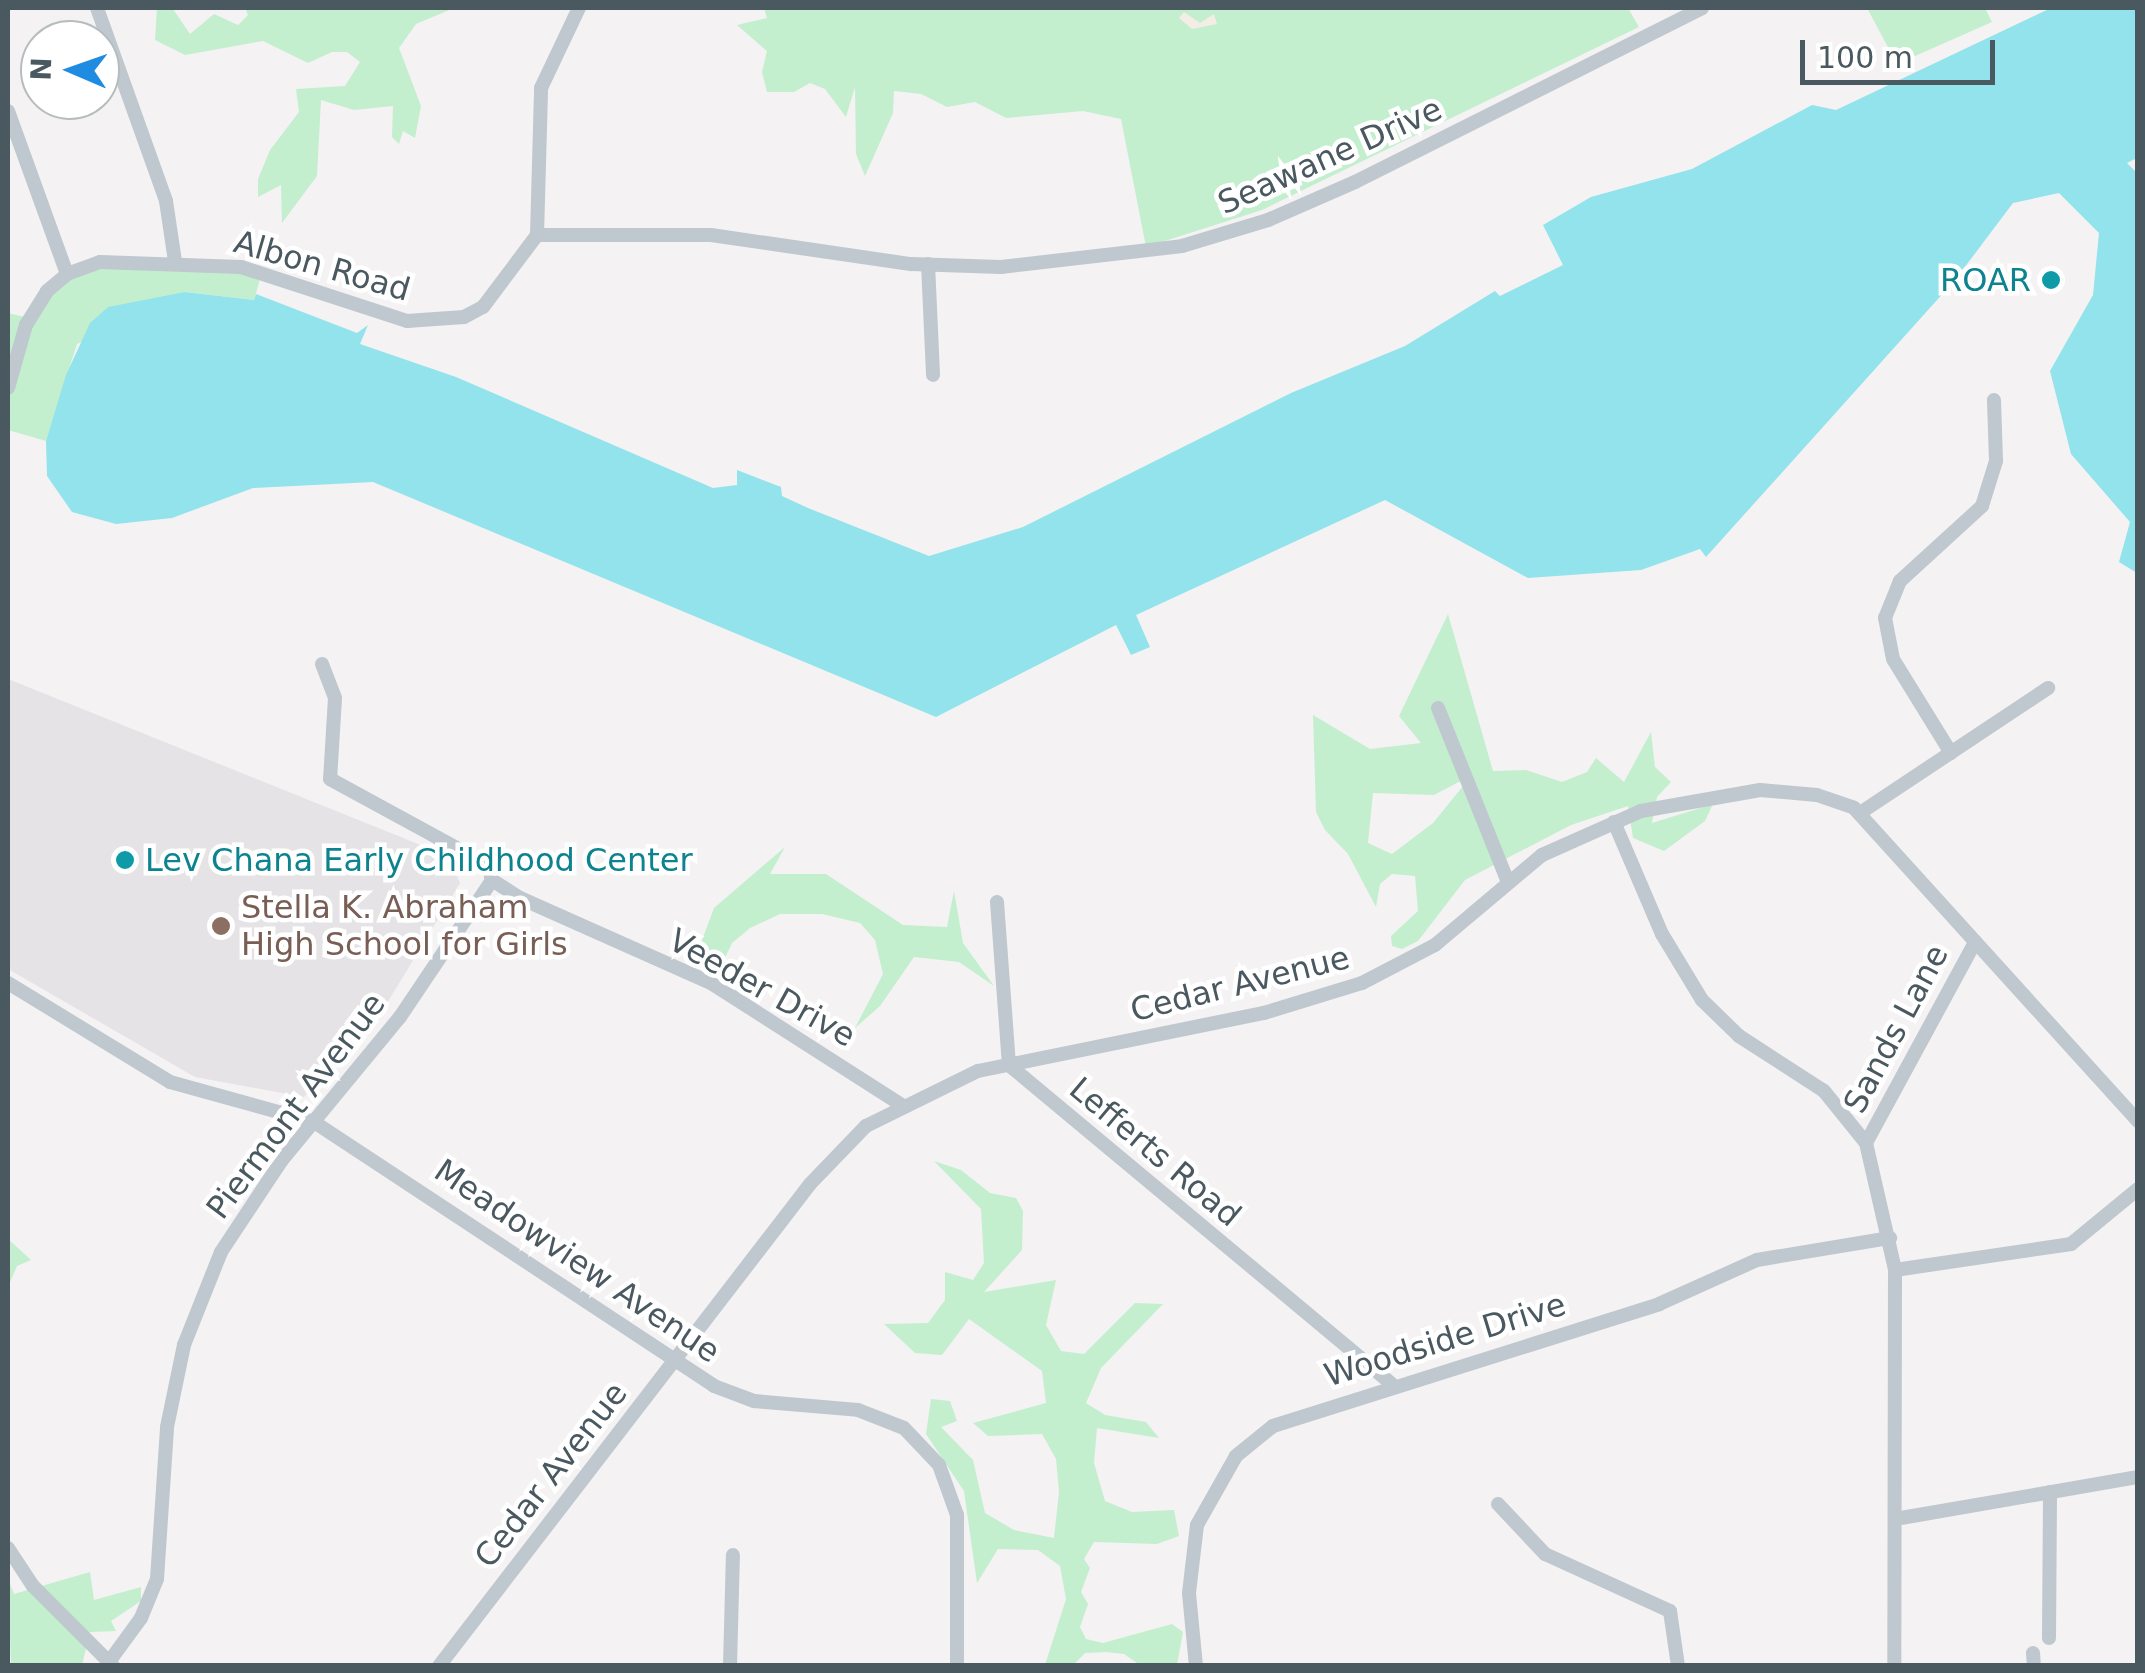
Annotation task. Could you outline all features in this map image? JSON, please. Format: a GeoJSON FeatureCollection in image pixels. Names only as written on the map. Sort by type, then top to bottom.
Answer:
{"type":"FeatureCollection","features":[{"type":"Feature","properties":{"kind":"street"},"geometry":{"type":"LineString","coordinates":[[97,8],[166,201],[175,260]]}},
{"type":"Feature","properties":{"kind":"street"},"geometry":{"type":"LineString","coordinates":[[537,236],[541,88],[579,8]]}},
{"type":"Feature","properties":{"kind":"street","name":"Seawane Drive"},"geometry":{"type":"LineString","coordinates":[[537,236],[711,234],[928,264],[1001,267],[1108,259],[1268,220],[1702,8]]}},
{"type":"Feature","properties":{"kind":"street"},"geometry":{"type":"LineString","coordinates":[[8,111],[67,274],[32,312],[8,388]]}},
{"type":"Feature","properties":{"kind":"street","name":"Albon Road"},"geometry":{"type":"LineString","coordinates":[[67,274],[100,262],[175,260],[260,271],[376,314],[433,323],[464,318],[493,299],[537,236]]}},
{"type":"Feature","properties":{"kind":"street"},"geometry":{"type":"LineString","coordinates":[[928,264],[933,374]]}},
{"type":"Feature","properties":{"kind":"street"},"geometry":{"type":"LineString","coordinates":[[1952,752],[1893,659],[1885,632],[1890,599],[1900,581],[1982,506],[1996,461],[1994,400]]}},
{"type":"Feature","properties":{"kind":"street","name":"Veeder Drive"},"geometry":{"type":"LineString","coordinates":[[322,664],[334,698],[330,779],[488,865],[492,880],[711,983],[903,1106]]}},
{"type":"Feature","properties":{"kind":"street"},"geometry":{"type":"LineString","coordinates":[[1860,813],[2048,688]]}},
{"type":"Feature","properties":{"kind":"street"},"geometry":{"type":"LineString","coordinates":[[1438,708],[1508,882]]}},
{"type":"Feature","properties":{"kind":"street","name":"Cedar Avenue"},"geometry":{"type":"LineString","coordinates":[[439,1666],[830,1160],[866,1126],[942,1084],[1009,1065],[1264,1013],[1362,983],[1434,945],[1542,855],[1614,822],[1684,800],[1760,790],[1817,795],[1860,813],[2138,1121]]}},
{"type":"Feature","properties":{"kind":"street"},"geometry":{"type":"LineString","coordinates":[[1614,822],[1662,934],[1702,1000],[1739,1036],[1824,1092],[1866,1143],[1895,1270],[1894,1666]]}},
{"type":"Feature","properties":{"kind":"street","name":"Piermont Avenue"},"geometry":{"type":"LineString","coordinates":[[109,1664],[149,1604],[157,1579],[167,1428],[199,1303],[250,1203],[400,1017],[492,880]]}},
{"type":"Feature","properties":{"kind":"street"},"geometry":{"type":"LineString","coordinates":[[997,902],[1009,1065]]}},
{"type":"Feature","properties":{"kind":"street","name":"Sands Lane"},"geometry":{"type":"LineString","coordinates":[[1866,1143],[1975,942]]}},
{"type":"Feature","properties":{"kind":"street","name":"Meadowview Avenue"},"geometry":{"type":"LineString","coordinates":[[8,983],[170,1082],[314,1122],[444,1202],[673,1362],[754,1402],[888,1418],[932,1455],[957,1515],[957,1666]]}},
{"type":"Feature","properties":{"kind":"street","name":"Lefferts Road"},"geometry":{"type":"LineString","coordinates":[[1009,1065],[1392,1384]]}},
{"type":"Feature","properties":{"kind":"street"},"geometry":{"type":"LineString","coordinates":[[1895,1270],[2071,1244],[2138,1189]]}},
{"type":"Feature","properties":{"kind":"street","name":"Woodside Drive"},"geometry":{"type":"LineString","coordinates":[[1196,1666],[1190,1558],[1217,1482],[1272,1426],[1392,1384],[1656,1305],[1758,1260],[1890,1238]]}},
{"type":"Feature","properties":{"kind":"street"},"geometry":{"type":"LineString","coordinates":[[1895,1519],[2138,1477]]}},
{"type":"Feature","properties":{"kind":"street"},"geometry":{"type":"LineString","coordinates":[[2049,1638],[2050,1492]]}},
{"type":"Feature","properties":{"kind":"street"},"geometry":{"type":"LineString","coordinates":[[1498,1504],[1545,1554],[1670,1611],[1678,1666]]}},
{"type":"Feature","properties":{"kind":"street"},"geometry":{"type":"LineString","coordinates":[[8,1548],[32,1586],[109,1664]]}},
{"type":"Feature","properties":{"kind":"street"},"geometry":{"type":"LineString","coordinates":[[730,1666],[732,1554]]}},
{"type":"Feature","properties":{"kind":"shaded area","name":"Stella K. Abraham High School for Girls"},"geometry":{"type":"Polygon","coordinates":[[[8,679],[448,856],[460,883],[384,1008],[304,1097],[195,1077],[8,969],[8,679]]]}},
{"type":"Feature","properties":{"kind":"green space"},"geometry":{"type":"Polygon","coordinates":[[[157,8],[173,9],[190,34],[214,14],[238,25],[248,15],[245,8],[454,8],[416,24],[399,48],[421,106],[415,138],[403,131],[399,144],[392,137],[393,106],[354,110],[321,100],[317,176],[282,223],[281,185],[258,197],[258,179],[270,150],[299,112],[296,89],[345,86],[360,62],[347,52],[332,52],[308,63],[263,41],[185,55],[155,40],[157,8]]]}},
{"type":"Feature","properties":{"kind":"green space"},"geometry":{"type":"Polygon","coordinates":[[[764,8],[1628,8],[1639,27],[1262,210],[1146,247],[1121,119],[1083,111],[1006,118],[975,102],[947,107],[921,94],[894,91],[893,113],[865,176],[856,154],[855,87],[846,117],[825,89],[810,83],[794,92],[767,92],[762,72],[767,51],[737,25],[767,18],[764,8]]]}},
{"type":"Feature","properties":{"kind":"green space"},"geometry":{"type":"Polygon","coordinates":[[[1867,8],[1985,8],[1992,22],[1897,64],[1867,8]]]}},
{"type":"Feature","properties":{"kind":"green space"},"geometry":{"type":"Polygon","coordinates":[[[145,262],[261,276],[254,300],[185,292],[77,344],[46,441],[8,430],[8,313],[33,319],[57,287],[87,271],[145,262]]]}},
{"type":"Feature","properties":{"kind":"green space"},"geometry":{"type":"Polygon","coordinates":[[[1448,614],[1493,771],[1526,770],[1562,782],[1587,772],[1596,758],[1624,782],[1651,732],[1655,767],[1671,782],[1657,797],[1652,823],[1713,804],[1705,821],[1664,851],[1633,838],[1628,806],[1571,825],[1465,880],[1418,941],[1402,949],[1392,946],[1391,936],[1418,911],[1415,876],[1392,874],[1380,884],[1376,907],[1348,854],[1325,830],[1316,812],[1313,715],[1370,749],[1421,743],[1399,716],[1448,614]],[[1472,775],[1434,795],[1373,793],[1368,843],[1392,854],[1433,823],[1472,775]]]}},
{"type":"Feature","properties":{"kind":"green space"},"geometry":{"type":"Polygon","coordinates":[[[785,847],[770,874],[826,874],[903,925],[947,927],[954,891],[963,943],[994,986],[959,962],[914,957],[880,1006],[855,1028],[883,974],[875,940],[860,923],[822,914],[780,914],[750,928],[732,943],[710,990],[698,951],[714,908],[785,847]]]}},
{"type":"Feature","properties":{"kind":"green space"},"geometry":{"type":"Polygon","coordinates":[[[934,1161],[961,1170],[990,1193],[1016,1198],[1023,1211],[1022,1250],[984,1292],[1056,1280],[1046,1325],[1061,1351],[1084,1354],[1135,1303],[1163,1304],[1101,1368],[1086,1403],[1105,1415],[1146,1422],[1159,1438],[1097,1428],[1094,1463],[1105,1501],[1132,1512],[1174,1510],[1179,1536],[1157,1544],[1094,1542],[1084,1559],[1090,1568],[1081,1592],[1088,1604],[1080,1627],[1086,1639],[1103,1643],[1172,1624],[1183,1632],[1177,1665],[1140,1665],[1124,1654],[1106,1652],[1085,1653],[1073,1665],[1045,1665],[1066,1599],[1060,1566],[1038,1550],[998,1549],[977,1583],[964,1491],[926,1434],[931,1399],[950,1401],[957,1421],[941,1427],[973,1460],[985,1513],[1014,1530],[1054,1538],[1059,1492],[1056,1459],[1042,1434],[988,1436],[973,1423],[1046,1403],[1042,1371],[969,1319],[942,1355],[915,1353],[884,1324],[928,1323],[945,1300],[945,1272],[973,1280],[984,1263],[981,1209],[934,1161]]]}},
{"type":"Feature","properties":{"kind":"green space"},"geometry":{"type":"Polygon","coordinates":[[[8,1239],[31,1260],[17,1266],[8,1287],[8,1239]]]}},
{"type":"Feature","properties":{"kind":"green space"},"geometry":{"type":"Polygon","coordinates":[[[90,1572],[94,1600],[141,1587],[141,1601],[111,1621],[116,1631],[90,1632],[82,1665],[11,1665],[8,1579],[14,1594],[90,1572]]]}},
{"type":"Feature","properties":{"kind":"sand"},"geometry":{"type":"Polygon","coordinates":[[[1184,12],[1200,23],[1214,14],[1217,24],[1192,29],[1179,18],[1184,12]]]}},
{"type":"Feature","properties":{"kind":"water"},"geometry":{"type":"Polygon","coordinates":[[[2051,8],[2137,8],[2137,158],[2127,163],[2138,174],[2137,573],[2119,562],[2130,522],[2071,454],[2050,371],[2093,295],[2099,233],[2059,193],[2013,203],[1955,280],[1706,557],[1700,549],[1641,570],[1528,578],[1385,500],[1136,615],[1150,647],[1131,655],[1116,625],[936,717],[373,482],[253,488],[172,518],[116,524],[72,512],[47,476],[46,441],[66,375],[90,323],[108,307],[185,292],[254,300],[256,294],[357,333],[368,325],[360,344],[456,377],[713,488],[737,485],[737,470],[781,487],[782,496],[808,508],[929,556],[1023,527],[1291,393],[1405,346],[1495,291],[1500,296],[1563,265],[1543,225],[1591,197],[1692,169],[1812,105],[1836,110],[2051,8]]]}},
{"type":"Feature","properties":{"kind":"place","name":"ROAR"},"geometry":{"type":"Point","coordinates":[2051,280]}},
{"type":"Feature","properties":{"kind":"place","name":"Lev Chana Early Childhood Center"},"geometry":{"type":"Point","coordinates":[125,860]}},
{"type":"Feature","properties":{"kind":"place","name":"Stella K. Abraham High School for Girls"},"geometry":{"type":"Point","coordinates":[221,926]}}]}
